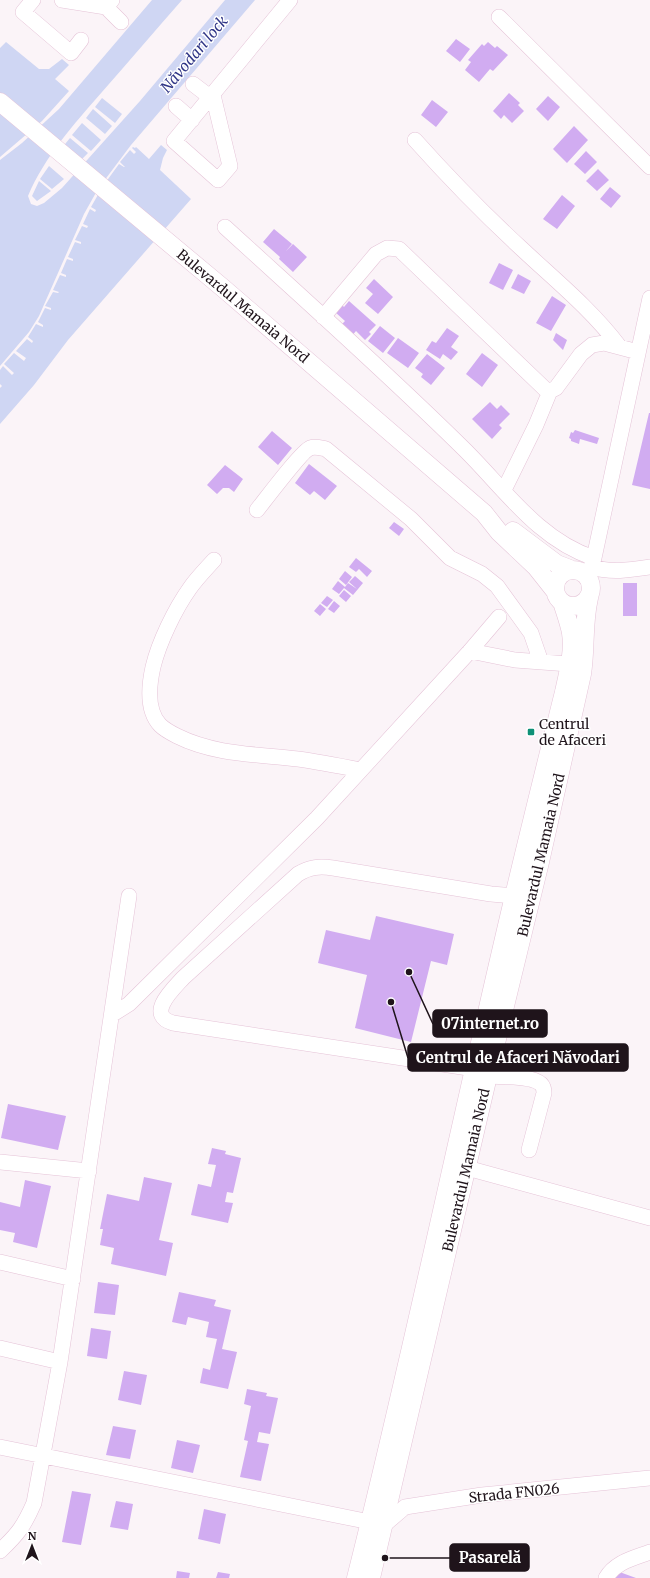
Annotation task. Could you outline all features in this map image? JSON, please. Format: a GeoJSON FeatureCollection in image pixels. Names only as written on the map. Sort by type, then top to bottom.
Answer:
{"type":"FeatureCollection","features":[{"type":"Feature","properties":{"kind":"main road","name":"Bulevardul Mamaia Nord"},"geometry":{"type":"LineString","coordinates":[[0,102],[223,288],[484,513],[499,532],[536,567],[558,597],[571,634],[569,664],[564,692],[514,896],[481,1073],[467,1168],[377,1523],[356,1578]]}},
{"type":"Feature","properties":{"kind":"main road","name":"Bulevardul Mamaia Nord"},"geometry":{"type":"LineString","coordinates":[[484,513],[504,524],[539,552],[557,564],[585,568]]}},
{"type":"Feature","properties":{"kind":"main road"},"geometry":{"type":"LineString","coordinates":[[585,568],[592,586],[589,598],[585,602],[573,606],[558,597],[556,580],[560,575],[585,568]]}},
{"type":"Feature","properties":{"kind":"main road","name":"Bulevardul Mamaia Nord"},"geometry":{"type":"LineString","coordinates":[[371,1578],[377,1523],[481,1073],[540,862],[582,674],[586,612],[589,598]]}},
{"type":"Feature","properties":{"kind":"street"},"geometry":{"type":"LineString","coordinates":[[33,0],[24,12],[71,53],[81,40]]}},
{"type":"Feature","properties":{"kind":"street"},"geometry":{"type":"LineString","coordinates":[[62,0],[109,4],[122,22]]}},
{"type":"Feature","properties":{"kind":"street"},"geometry":{"type":"LineString","coordinates":[[193,84],[211,96],[230,166],[218,180],[174,141],[192,120],[211,96],[290,0]]}},
{"type":"Feature","properties":{"kind":"street"},"geometry":{"type":"LineString","coordinates":[[498,17],[650,167]]}},
{"type":"Feature","properties":{"kind":"street"},"geometry":{"type":"LineString","coordinates":[[176,106],[192,120]]}},
{"type":"Feature","properties":{"kind":"street"},"geometry":{"type":"LineString","coordinates":[[415,140],[442,171],[506,234],[600,322],[618,346]]}},
{"type":"Feature","properties":{"kind":"street"},"geometry":{"type":"LineString","coordinates":[[225,227],[463,448],[524,512],[550,535],[569,548],[585,568],[613,571],[650,567]]}},
{"type":"Feature","properties":{"kind":"street"},"geometry":{"type":"LineString","coordinates":[[323,317],[376,254],[387,248],[398,250],[546,390],[550,391]]}},
{"type":"Feature","properties":{"kind":"street"},"geometry":{"type":"LineString","coordinates":[[585,568],[650,298]]}},
{"type":"Feature","properties":{"kind":"street"},"geometry":{"type":"LineString","coordinates":[[504,490],[536,425],[550,391],[556,388],[581,354],[592,345],[604,343],[638,352]]}},
{"type":"Feature","properties":{"kind":"street"},"geometry":{"type":"LineString","coordinates":[[256,510],[296,461],[310,448],[316,447],[326,450],[411,519],[450,558],[482,574],[497,586],[531,633],[541,662]]}},
{"type":"Feature","properties":{"kind":"street"},"geometry":{"type":"LineString","coordinates":[[214,560],[187,594],[173,618],[155,660],[151,676],[150,694],[152,710],[159,724],[166,731],[188,741],[209,748],[249,755],[298,759],[361,770]]}},
{"type":"Feature","properties":{"kind":"street"},"geometry":{"type":"LineString","coordinates":[[113,1014],[128,1004],[317,818],[470,651],[498,617]]}},
{"type":"Feature","properties":{"kind":"street"},"geometry":{"type":"LineString","coordinates":[[470,651],[515,660],[569,664]]}},
{"type":"Feature","properties":{"kind":"street"},"geometry":{"type":"LineString","coordinates":[[514,896],[491,894],[333,868],[318,866],[308,868],[298,874],[184,978],[169,994],[161,1011],[162,1016],[166,1021],[173,1023],[535,1081],[540,1084],[544,1093],[530,1150]]}},
{"type":"Feature","properties":{"kind":"street"},"geometry":{"type":"LineString","coordinates":[[0,1551],[19,1532],[34,1503],[60,1362],[73,1279],[113,1014],[129,896]]}},
{"type":"Feature","properties":{"kind":"street"},"geometry":{"type":"LineString","coordinates":[[0,1162],[89,1171]]}},
{"type":"Feature","properties":{"kind":"street"},"geometry":{"type":"LineString","coordinates":[[467,1168],[650,1218]]}},
{"type":"Feature","properties":{"kind":"street"},"geometry":{"type":"LineString","coordinates":[[0,1262],[73,1279]]}},
{"type":"Feature","properties":{"kind":"street"},"geometry":{"type":"LineString","coordinates":[[0,1348],[60,1362]]}},
{"type":"Feature","properties":{"kind":"street"},"geometry":{"type":"LineString","coordinates":[[0,1447],[377,1523]]}},
{"type":"Feature","properties":{"kind":"street","name":"Strada FN026"},"geometry":{"type":"LineString","coordinates":[[377,1523],[405,1507],[482,1495],[650,1478]]}},
{"type":"Feature","properties":{"kind":"street"},"geometry":{"type":"LineString","coordinates":[[606,1578],[610,1571],[619,1564],[650,1552]]}},
{"type":"Feature","properties":{"kind":"water","name":"Năvodari lock"},"geometry":{"type":"Polygon","coordinates":[[[152,0],[182,0],[61,141],[35,181],[28,196],[31,204],[37,206],[44,203],[62,188],[140,101],[225,0],[255,0],[131,145],[98,189],[84,214],[39,316],[29,332],[0,366],[0,160],[22,143],[59,109],[152,0]]]}},
{"type":"Feature","properties":{"kind":"water"},"geometry":{"type":"Polygon","coordinates":[[[6,42],[39,69],[49,69],[62,59],[69,65],[55,79],[69,91],[42,121],[0,157],[0,48],[6,42]]]}},
{"type":"Feature","properties":{"kind":"water"},"geometry":{"type":"Polygon","coordinates":[[[102,98],[122,114],[115,123],[95,107],[102,98]]]}},
{"type":"Feature","properties":{"kind":"water"},"geometry":{"type":"Polygon","coordinates":[[[93,109],[112,126],[105,134],[86,118],[93,109]]]}},
{"type":"Feature","properties":{"kind":"water"},"geometry":{"type":"Polygon","coordinates":[[[82,123],[101,140],[91,151],[72,135],[82,123]]]}},
{"type":"Feature","properties":{"kind":"water"},"geometry":{"type":"Polygon","coordinates":[[[70,138],[88,153],[77,164],[61,149],[70,138]]]}},
{"type":"Feature","properties":{"kind":"water"},"geometry":{"type":"Polygon","coordinates":[[[161,145],[167,150],[160,170],[191,199],[68,340],[34,385],[0,424],[0,388],[2,386],[0,384],[0,370],[3,366],[12,375],[14,373],[4,364],[14,353],[24,361],[26,358],[16,351],[27,339],[32,343],[33,341],[28,337],[36,324],[43,327],[43,325],[38,322],[45,308],[51,310],[51,308],[45,306],[53,292],[59,292],[53,290],[60,275],[66,277],[66,275],[61,273],[67,259],[73,261],[73,259],[68,257],[75,242],[81,244],[81,242],[75,240],[82,226],[87,228],[88,226],[83,224],[90,209],[95,212],[96,210],[91,207],[103,186],[119,164],[125,167],[120,162],[130,150],[134,154],[136,152],[132,148],[133,147],[136,147],[149,159],[161,145]]]}},
{"type":"Feature","properties":{"kind":"water"},"geometry":{"type":"Polygon","coordinates":[[[49,166],[64,179],[52,189],[40,179],[49,166]]]}},
{"type":"Feature","properties":{"kind":"water"},"geometry":{"type":"Polygon","coordinates":[[[39,181],[51,191],[37,201],[32,196],[39,181]]]}},
{"type":"Feature","properties":{"kind":"building"},"geometry":{"type":"Polygon","coordinates":[[[456,39],[470,49],[460,62],[446,51],[456,39]]]}},
{"type":"Feature","properties":{"kind":"building"},"geometry":{"type":"Polygon","coordinates":[[[488,42],[495,48],[497,46],[508,55],[493,71],[490,69],[479,82],[465,70],[471,62],[468,60],[482,44],[484,46],[488,42]]]}},
{"type":"Feature","properties":{"kind":"building"},"geometry":{"type":"Polygon","coordinates":[[[509,93],[520,103],[518,105],[524,111],[512,123],[504,115],[501,119],[493,111],[509,93]]]}},
{"type":"Feature","properties":{"kind":"building"},"geometry":{"type":"Polygon","coordinates":[[[548,96],[560,107],[548,121],[536,109],[548,96]]]}},
{"type":"Feature","properties":{"kind":"building"},"geometry":{"type":"Polygon","coordinates":[[[432,100],[448,112],[436,127],[421,115],[432,100]]]}},
{"type":"Feature","properties":{"kind":"building"},"geometry":{"type":"Polygon","coordinates":[[[574,126],[588,140],[567,163],[553,149],[574,126]]]}},
{"type":"Feature","properties":{"kind":"building"},"geometry":{"type":"Polygon","coordinates":[[[586,151],[597,162],[585,174],[574,164],[586,151]]]}},
{"type":"Feature","properties":{"kind":"building"},"geometry":{"type":"Polygon","coordinates":[[[598,169],[609,180],[597,191],[586,181],[598,169]]]}},
{"type":"Feature","properties":{"kind":"building"},"geometry":{"type":"Polygon","coordinates":[[[610,187],[621,196],[611,208],[600,199],[610,187]]]}},
{"type":"Feature","properties":{"kind":"building"},"geometry":{"type":"Polygon","coordinates":[[[562,195],[575,206],[557,229],[543,219],[562,195]]]}},
{"type":"Feature","properties":{"kind":"building"},"geometry":{"type":"Polygon","coordinates":[[[274,229],[292,244],[286,251],[293,244],[307,257],[293,272],[279,259],[280,257],[263,242],[274,229]]]}},
{"type":"Feature","properties":{"kind":"building"},"geometry":{"type":"Polygon","coordinates":[[[499,263],[513,270],[503,290],[489,283],[499,263]]]}},
{"type":"Feature","properties":{"kind":"building"},"geometry":{"type":"Polygon","coordinates":[[[518,274],[531,281],[524,294],[511,288],[518,274]]]}},
{"type":"Feature","properties":{"kind":"building"},"geometry":{"type":"Polygon","coordinates":[[[374,279],[393,297],[378,314],[365,303],[373,294],[366,288],[374,279]]]}},
{"type":"Feature","properties":{"kind":"building"},"geometry":{"type":"Polygon","coordinates":[[[552,296],[566,305],[551,331],[536,323],[552,296]]]}},
{"type":"Feature","properties":{"kind":"building"},"geometry":{"type":"Polygon","coordinates":[[[349,301],[376,325],[369,332],[371,334],[365,340],[356,331],[350,338],[339,327],[345,321],[335,312],[342,305],[344,307],[349,301]]]}},
{"type":"Feature","properties":{"kind":"building"},"geometry":{"type":"Polygon","coordinates":[[[380,326],[395,338],[383,353],[368,341],[380,326]]]}},
{"type":"Feature","properties":{"kind":"building"},"geometry":{"type":"Polygon","coordinates":[[[447,328],[459,336],[451,347],[458,352],[451,360],[443,354],[440,359],[426,350],[432,341],[436,343],[447,328]]]}},
{"type":"Feature","properties":{"kind":"building"},"geometry":{"type":"Polygon","coordinates":[[[556,333],[567,340],[563,350],[553,340],[556,333]]]}},
{"type":"Feature","properties":{"kind":"building"},"geometry":{"type":"Polygon","coordinates":[[[398,338],[419,353],[408,368],[387,353],[398,338]]]}},
{"type":"Feature","properties":{"kind":"building"},"geometry":{"type":"Polygon","coordinates":[[[482,353],[498,365],[482,387],[466,374],[482,353]]]}},
{"type":"Feature","properties":{"kind":"building"},"geometry":{"type":"Polygon","coordinates":[[[427,354],[445,368],[431,385],[421,377],[423,374],[415,368],[427,354]]]}},
{"type":"Feature","properties":{"kind":"building"},"geometry":{"type":"Polygon","coordinates":[[[490,402],[497,409],[501,405],[510,414],[499,425],[502,428],[492,439],[472,419],[490,402]]]}},
{"type":"Feature","properties":{"kind":"building"},"geometry":{"type":"Polygon","coordinates":[[[650,413],[650,489],[632,485],[650,413]]]}},
{"type":"Feature","properties":{"kind":"building"},"geometry":{"type":"Polygon","coordinates":[[[575,430],[599,438],[597,444],[580,439],[579,444],[571,441],[569,438],[571,432],[573,433],[575,430]]]}},
{"type":"Feature","properties":{"kind":"building"},"geometry":{"type":"Polygon","coordinates":[[[272,431],[292,448],[278,465],[258,447],[272,431]]]}},
{"type":"Feature","properties":{"kind":"building"},"geometry":{"type":"Polygon","coordinates":[[[309,464],[337,486],[325,500],[314,491],[310,495],[295,483],[309,464]]]}},
{"type":"Feature","properties":{"kind":"building"},"geometry":{"type":"Polygon","coordinates":[[[225,465],[243,479],[234,492],[229,488],[223,488],[217,494],[207,485],[225,465]]]}},
{"type":"Feature","properties":{"kind":"building"},"geometry":{"type":"Polygon","coordinates":[[[394,522],[404,529],[399,536],[389,528],[394,522]]]}},
{"type":"Feature","properties":{"kind":"building"},"geometry":{"type":"Polygon","coordinates":[[[356,558],[372,571],[367,577],[359,569],[356,572],[349,567],[356,558]]]}},
{"type":"Feature","properties":{"kind":"building"},"geometry":{"type":"Polygon","coordinates":[[[345,571],[352,577],[346,585],[339,579],[345,571]]]}},
{"type":"Feature","properties":{"kind":"building"},"geometry":{"type":"Polygon","coordinates":[[[355,576],[363,583],[353,595],[344,588],[339,594],[332,589],[338,581],[345,587],[348,583],[357,589],[349,582],[355,576]]]}},
{"type":"Feature","properties":{"kind":"building"},"geometry":{"type":"Polygon","coordinates":[[[623,583],[637,583],[637,616],[623,616],[623,583]]]}},
{"type":"Feature","properties":{"kind":"building"},"geometry":{"type":"Polygon","coordinates":[[[344,590],[351,596],[346,602],[339,596],[344,590]]]}},
{"type":"Feature","properties":{"kind":"building"},"geometry":{"type":"Polygon","coordinates":[[[327,596],[333,600],[327,607],[321,603],[327,596]]]}},
{"type":"Feature","properties":{"kind":"building"},"geometry":{"type":"Polygon","coordinates":[[[334,601],[340,606],[334,613],[328,609],[334,601]]]}},
{"type":"Feature","properties":{"kind":"building"},"geometry":{"type":"Polygon","coordinates":[[[320,604],[326,609],[320,616],[314,611],[320,604]]]}},
{"type":"Feature","properties":{"kind":"building"},"geometry":{"type":"Polygon","coordinates":[[[376,916],[454,934],[447,965],[431,961],[411,1042],[355,1028],[367,975],[318,963],[326,930],[370,940],[376,916]]]}},
{"type":"Feature","properties":{"kind":"building"},"geometry":{"type":"Polygon","coordinates":[[[8,1104],[66,1116],[58,1150],[1,1138],[8,1104]]]}},
{"type":"Feature","properties":{"kind":"building"},"geometry":{"type":"Polygon","coordinates":[[[212,1148],[226,1151],[225,1154],[241,1158],[233,1193],[227,1192],[225,1202],[233,1203],[228,1223],[191,1215],[198,1184],[211,1187],[216,1165],[208,1164],[212,1148]]]}},
{"type":"Feature","properties":{"kind":"building"},"geometry":{"type":"Polygon","coordinates":[[[144,1177],[172,1183],[159,1240],[173,1243],[166,1276],[111,1264],[114,1248],[100,1245],[103,1229],[100,1229],[107,1194],[139,1201],[144,1177]]]}},
{"type":"Feature","properties":{"kind":"building"},"geometry":{"type":"Polygon","coordinates":[[[25,1180],[51,1186],[37,1248],[13,1242],[15,1233],[0,1230],[0,1202],[20,1207],[25,1180]]]}},
{"type":"Feature","properties":{"kind":"building"},"geometry":{"type":"Polygon","coordinates":[[[98,1282],[119,1285],[115,1315],[94,1313],[98,1282]]]}},
{"type":"Feature","properties":{"kind":"building"},"geometry":{"type":"Polygon","coordinates":[[[179,1292],[216,1300],[214,1306],[231,1310],[222,1349],[237,1352],[228,1389],[200,1383],[203,1368],[210,1370],[217,1339],[206,1337],[209,1322],[188,1317],[186,1325],[172,1322],[179,1292]]]}},
{"type":"Feature","properties":{"kind":"building"},"geometry":{"type":"Polygon","coordinates":[[[91,1328],[111,1331],[107,1359],[87,1356],[91,1328]]]}},
{"type":"Feature","properties":{"kind":"building"},"geometry":{"type":"Polygon","coordinates":[[[124,1371],[147,1375],[141,1405],[118,1400],[124,1371]]]}},
{"type":"Feature","properties":{"kind":"building"},"geometry":{"type":"Polygon","coordinates":[[[247,1389],[267,1393],[266,1396],[278,1398],[270,1434],[259,1432],[257,1442],[269,1444],[261,1481],[240,1477],[248,1441],[244,1440],[251,1406],[244,1404],[247,1389]]]}},
{"type":"Feature","properties":{"kind":"building"},"geometry":{"type":"Polygon","coordinates":[[[113,1426],[136,1430],[130,1459],[106,1455],[113,1426]]]}},
{"type":"Feature","properties":{"kind":"building"},"geometry":{"type":"Polygon","coordinates":[[[177,1440],[200,1445],[193,1473],[171,1468],[177,1440]]]}},
{"type":"Feature","properties":{"kind":"building"},"geometry":{"type":"Polygon","coordinates":[[[72,1491],[91,1494],[81,1545],[62,1542],[72,1491]]]}},
{"type":"Feature","properties":{"kind":"building"},"geometry":{"type":"Polygon","coordinates":[[[116,1501],[133,1504],[128,1530],[110,1527],[116,1501]]]}},
{"type":"Feature","properties":{"kind":"building"},"geometry":{"type":"Polygon","coordinates":[[[204,1509],[226,1514],[220,1544],[198,1539],[204,1509]]]}},
{"type":"Feature","properties":{"kind":"building"},"geometry":{"type":"Polygon","coordinates":[[[614,1570],[636,1578],[612,1578],[614,1570]]]}},
{"type":"Feature","properties":{"kind":"building"},"geometry":{"type":"Polygon","coordinates":[[[177,1571],[190,1573],[189,1578],[176,1578],[177,1571]]]}},
{"type":"Feature","properties":{"kind":"building"},"geometry":{"type":"Polygon","coordinates":[[[218,1572],[230,1574],[229,1578],[216,1578],[218,1572]]]}},
{"type":"Feature","properties":{"kind":"place","name":"Centrul de Afaceri"},"geometry":{"type":"Point","coordinates":[531,732]}},
{"type":"Feature","properties":{"kind":"place","name":"07internet.ro"},"geometry":{"type":"Point","coordinates":[409,972]}},
{"type":"Feature","properties":{"kind":"place","name":"Centrul de Afaceri Năvodari"},"geometry":{"type":"Point","coordinates":[391,1002]}},
{"type":"Feature","properties":{"kind":"place","name":"Pasarelă"},"geometry":{"type":"Point","coordinates":[385,1558]}}]}
